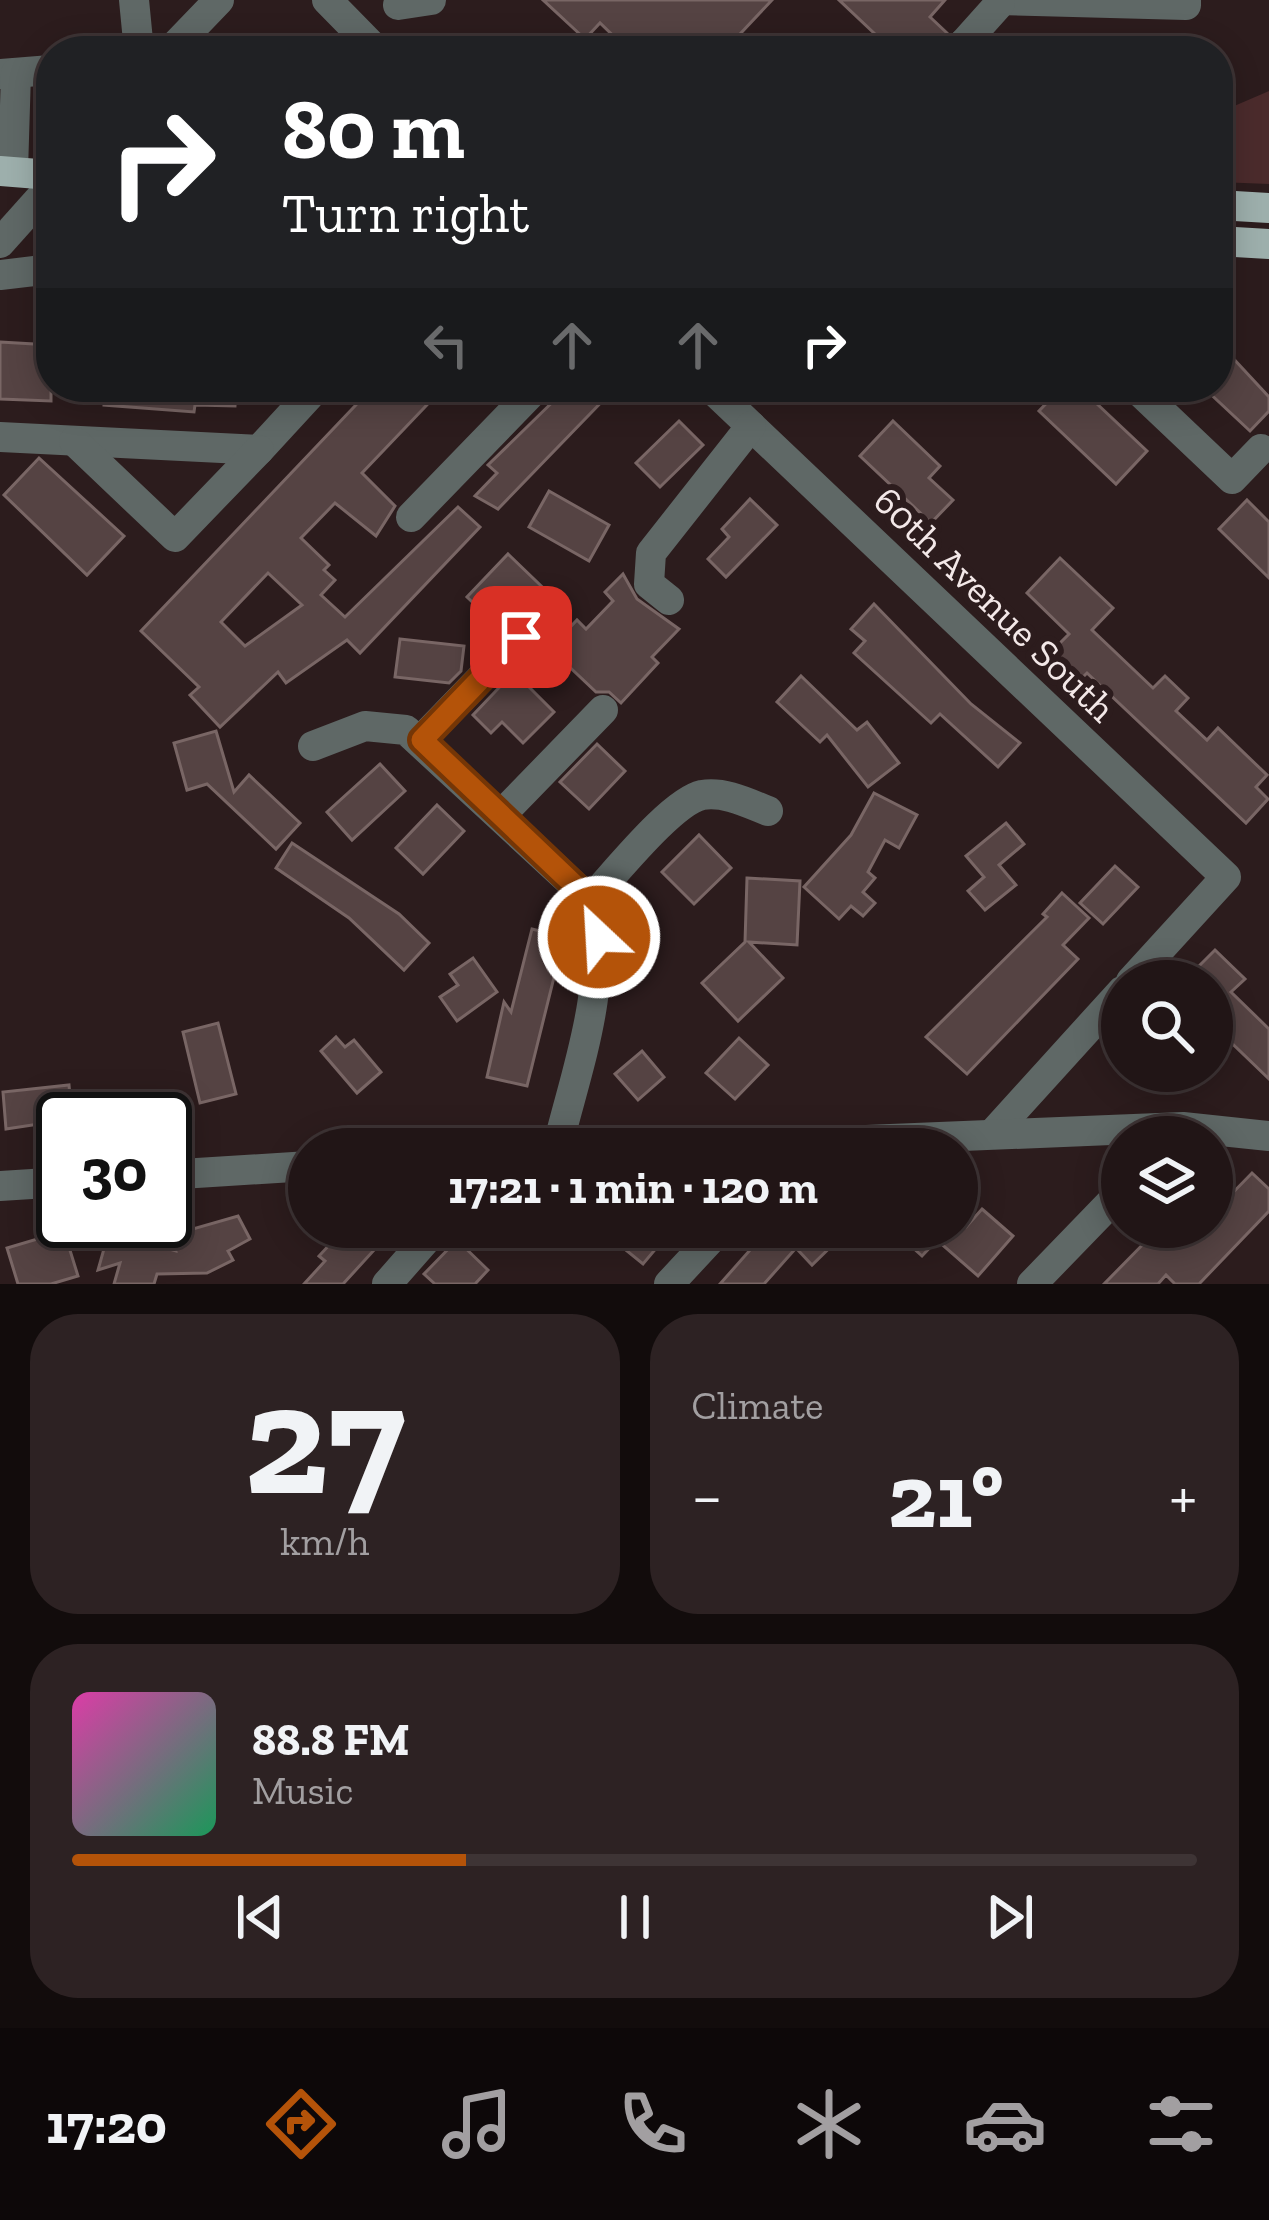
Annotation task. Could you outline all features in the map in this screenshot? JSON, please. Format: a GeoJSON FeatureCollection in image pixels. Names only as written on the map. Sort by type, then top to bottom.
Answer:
{"type":"FeatureCollection","features":[{"type":"Feature","properties":{"kind":"main road"},"geometry":{"type":"LineString","coordinates":[[6,171],[36,174]]}},
{"type":"Feature","properties":{"kind":"main road"},"geometry":{"type":"LineString","coordinates":[[1233,206],[1269,208]]}},
{"type":"Feature","properties":{"kind":"main road"},"geometry":{"type":"LineString","coordinates":[[1233,243],[1269,244]]}},
{"type":"Feature","properties":{"kind":"street"},"geometry":{"type":"LineString","coordinates":[[134,0],[138,36]]}},
{"type":"Feature","properties":{"kind":"street"},"geometry":{"type":"LineString","coordinates":[[184,36],[219,0]]}},
{"type":"Feature","properties":{"kind":"street"},"geometry":{"type":"LineString","coordinates":[[327,0],[362,36]]}},
{"type":"Feature","properties":{"kind":"street"},"geometry":{"type":"LineString","coordinates":[[398,5],[431,0]]}},
{"type":"Feature","properties":{"kind":"street"},"geometry":{"type":"LineString","coordinates":[[970,36],[999,1],[1156,8],[1186,5],[1186,0]]}},
{"type":"Feature","properties":{"kind":"street"},"geometry":{"type":"LineString","coordinates":[[6,171],[8,73]]}},
{"type":"Feature","properties":{"kind":"street"},"geometry":{"type":"LineString","coordinates":[[0,243],[36,203]]}},
{"type":"Feature","properties":{"kind":"street"},"geometry":{"type":"LineString","coordinates":[[0,275],[36,271]]}},
{"type":"Feature","properties":{"kind":"street"},"geometry":{"type":"LineString","coordinates":[[74,441],[175,537],[303,402]]}},
{"type":"Feature","properties":{"kind":"street"},"geometry":{"type":"LineString","coordinates":[[411,517],[522,402]]}},
{"type":"Feature","properties":{"kind":"street","name":"60th Avenue South"},"geometry":{"type":"LineString","coordinates":[[726,402],[1226,877],[1150,960]]}},
{"type":"Feature","properties":{"kind":"street"},"geometry":{"type":"LineString","coordinates":[[1152,402],[1232,479],[1266,449]]}},
{"type":"Feature","properties":{"kind":"street"},"geometry":{"type":"LineString","coordinates":[[669,600],[649,584],[651,553],[751,426]]}},
{"type":"Feature","properties":{"kind":"street"},"geometry":{"type":"LineString","coordinates":[[0,437],[259,450]]}},
{"type":"Feature","properties":{"kind":"street"},"geometry":{"type":"LineString","coordinates":[[422,740],[521,637]]}},
{"type":"Feature","properties":{"kind":"street"},"geometry":{"type":"LineString","coordinates":[[501,815],[603,710]]}},
{"type":"Feature","properties":{"kind":"street"},"geometry":{"type":"LineString","coordinates":[[313,746],[365,726],[389,725],[422,740],[590,900],[599,937],[598,980],[562,1128]]}},
{"type":"Feature","properties":{"kind":"street"},"geometry":{"type":"LineString","coordinates":[[590,900],[669,818],[698,795],[716,795],[768,811]]}},
{"type":"Feature","properties":{"kind":"street"},"geometry":{"type":"LineString","coordinates":[[994,1132],[1101,1014]]}},
{"type":"Feature","properties":{"kind":"street"},"geometry":{"type":"LineString","coordinates":[[978,1133],[1101,1132]]}},
{"type":"Feature","properties":{"kind":"street"},"geometry":{"type":"LineString","coordinates":[[1233,1133],[1268,1133]]}},
{"type":"Feature","properties":{"kind":"street"},"geometry":{"type":"LineString","coordinates":[[192,1173],[288,1167]]}},
{"type":"Feature","properties":{"kind":"street"},"geometry":{"type":"LineString","coordinates":[[0,1186],[36,1184]]}},
{"type":"Feature","properties":{"kind":"street"},"geometry":{"type":"LineString","coordinates":[[1032,1284],[1101,1213]]}},
{"type":"Feature","properties":{"kind":"street"},"geometry":{"type":"LineString","coordinates":[[387,1284],[419,1248]]}},
{"type":"Feature","properties":{"kind":"street"},"geometry":{"type":"LineString","coordinates":[[669,1284],[702,1248]]}},
{"type":"Feature","properties":{"kind":"shaded area"},"geometry":{"type":"Polygon","coordinates":[[[1269,91],[1269,184],[1233,183],[1233,107],[1269,91]]]}},
{"type":"Feature","properties":{"kind":"building"},"geometry":{"type":"Polygon","coordinates":[[[543,0],[772,0],[738,36],[613,36],[600,23],[582,36],[543,0]]]}},
{"type":"Feature","properties":{"kind":"building"},"geometry":{"type":"Polygon","coordinates":[[[839,0],[945,0],[930,17],[946,36],[877,36],[839,0]]]}},
{"type":"Feature","properties":{"kind":"building"},"geometry":{"type":"Polygon","coordinates":[[[0,342],[36,344],[36,400],[0,399],[0,342]]]}},
{"type":"Feature","properties":{"kind":"building"},"geometry":{"type":"Polygon","coordinates":[[[1233,358],[1269,397],[1269,411],[1250,431],[1219,402],[1233,402],[1233,358]]]}},
{"type":"Feature","properties":{"kind":"building"},"geometry":{"type":"Polygon","coordinates":[[[235,402],[235,406],[195,405],[194,412],[104,405],[235,402]]]}},
{"type":"Feature","properties":{"kind":"building"},"geometry":{"type":"Polygon","coordinates":[[[359,402],[430,402],[362,473],[395,506],[376,536],[335,503],[301,538],[329,565],[324,570],[335,580],[321,595],[345,617],[458,507],[480,527],[360,653],[347,640],[286,683],[278,672],[220,727],[190,695],[199,687],[141,631],[359,402]],[[268,573],[221,622],[245,646],[302,605],[268,573]]]}},
{"type":"Feature","properties":{"kind":"building"},"geometry":{"type":"Polygon","coordinates":[[[553,402],[601,402],[498,509],[475,496],[497,473],[488,465],[553,402]]]}},
{"type":"Feature","properties":{"kind":"building"},"geometry":{"type":"Polygon","coordinates":[[[1048,402],[1095,402],[1147,451],[1116,484],[1039,411],[1048,402]]]}},
{"type":"Feature","properties":{"kind":"building"},"geometry":{"type":"Polygon","coordinates":[[[679,421],[703,445],[660,487],[636,463],[679,421]]]}},
{"type":"Feature","properties":{"kind":"building"},"geometry":{"type":"Polygon","coordinates":[[[893,421],[940,466],[929,478],[953,500],[931,523],[860,456],[893,421]]]}},
{"type":"Feature","properties":{"kind":"building"},"geometry":{"type":"Polygon","coordinates":[[[39,458],[124,536],[87,575],[4,495],[39,458]]]}},
{"type":"Feature","properties":{"kind":"building"},"geometry":{"type":"Polygon","coordinates":[[[549,491],[609,525],[589,561],[529,527],[549,491]]]}},
{"type":"Feature","properties":{"kind":"building"},"geometry":{"type":"Polygon","coordinates":[[[750,499],[777,525],[726,577],[708,559],[729,537],[722,529],[750,499]]]}},
{"type":"Feature","properties":{"kind":"building"},"geometry":{"type":"Polygon","coordinates":[[[1247,500],[1269,522],[1269,578],[1219,529],[1247,500]]]}},
{"type":"Feature","properties":{"kind":"building"},"geometry":{"type":"Polygon","coordinates":[[[508,554],[563,607],[549,631],[516,599],[493,622],[467,597],[508,554]]]}},
{"type":"Feature","properties":{"kind":"building"},"geometry":{"type":"Polygon","coordinates":[[[1060,558],[1113,608],[1092,630],[1153,688],[1165,676],[1188,698],[1176,711],[1207,740],[1218,728],[1267,775],[1256,787],[1268,799],[1246,823],[1087,673],[1082,678],[1053,650],[1069,634],[1027,593],[1060,558]]]}},
{"type":"Feature","properties":{"kind":"building"},"geometry":{"type":"Polygon","coordinates":[[[623,574],[637,599],[679,629],[652,657],[658,663],[621,703],[609,692],[596,692],[559,657],[567,649],[558,640],[577,620],[586,629],[613,601],[605,592],[623,574]]]}},
{"type":"Feature","properties":{"kind":"building"},"geometry":{"type":"Polygon","coordinates":[[[874,604],[971,704],[1020,743],[998,767],[940,714],[931,723],[854,653],[865,641],[851,629],[874,604]]]}},
{"type":"Feature","properties":{"kind":"building"},"geometry":{"type":"Polygon","coordinates":[[[400,639],[464,646],[461,671],[449,683],[395,677],[400,639]]]}},
{"type":"Feature","properties":{"kind":"building"},"geometry":{"type":"Polygon","coordinates":[[[514,672],[554,712],[523,743],[502,722],[491,733],[473,715],[514,672]]]}},
{"type":"Feature","properties":{"kind":"building"},"geometry":{"type":"Polygon","coordinates":[[[801,676],[857,730],[867,722],[899,763],[868,787],[827,735],[820,742],[777,702],[801,676]]]}},
{"type":"Feature","properties":{"kind":"building"},"geometry":{"type":"Polygon","coordinates":[[[216,731],[234,792],[249,775],[300,823],[276,849],[207,784],[187,790],[174,743],[216,731]]]}},
{"type":"Feature","properties":{"kind":"building"},"geometry":{"type":"Polygon","coordinates":[[[597,744],[625,771],[589,809],[560,782],[597,744]]]}},
{"type":"Feature","properties":{"kind":"building"},"geometry":{"type":"Polygon","coordinates":[[[380,764],[405,791],[352,840],[327,812],[380,764]]]}},
{"type":"Feature","properties":{"kind":"building"},"geometry":{"type":"Polygon","coordinates":[[[874,793],[917,815],[899,848],[885,840],[868,872],[875,878],[863,892],[875,903],[863,916],[851,906],[839,919],[804,887],[851,835],[874,793]]]}},
{"type":"Feature","properties":{"kind":"building"},"geometry":{"type":"Polygon","coordinates":[[[437,805],[464,831],[423,874],[396,848],[437,805]]]}},
{"type":"Feature","properties":{"kind":"building"},"geometry":{"type":"Polygon","coordinates":[[[1006,823],[1024,844],[999,865],[1016,885],[985,910],[968,891],[984,877],[966,856],[1006,823]]]}},
{"type":"Feature","properties":{"kind":"building"},"geometry":{"type":"Polygon","coordinates":[[[699,835],[731,868],[694,904],[662,872],[699,835]]]}},
{"type":"Feature","properties":{"kind":"building"},"geometry":{"type":"Polygon","coordinates":[[[292,843],[399,914],[429,943],[404,970],[349,918],[276,868],[292,843]]]}},
{"type":"Feature","properties":{"kind":"building"},"geometry":{"type":"Polygon","coordinates":[[[1115,866],[1138,887],[1103,924],[1080,903],[1115,866]]]}},
{"type":"Feature","properties":{"kind":"building"},"geometry":{"type":"Polygon","coordinates":[[[747,878],[800,881],[797,945],[749,942],[783,978],[738,1021],[702,983],[745,942],[747,878]]]}},
{"type":"Feature","properties":{"kind":"building"},"geometry":{"type":"Polygon","coordinates":[[[1062,893],[1089,918],[1063,945],[1078,959],[967,1074],[926,1037],[1047,917],[1043,914],[1062,893]]]}},
{"type":"Feature","properties":{"kind":"building"},"geometry":{"type":"Polygon","coordinates":[[[532,929],[564,937],[527,1086],[487,1077],[504,1002],[511,1012],[532,929]]]}},
{"type":"Feature","properties":{"kind":"building"},"geometry":{"type":"Polygon","coordinates":[[[1215,950],[1225,960],[1205,960],[1215,950]]]}},
{"type":"Feature","properties":{"kind":"building"},"geometry":{"type":"Polygon","coordinates":[[[473,958],[497,992],[457,1021],[440,997],[458,985],[450,974],[473,958]]]}},
{"type":"Feature","properties":{"kind":"building"},"geometry":{"type":"Polygon","coordinates":[[[1233,967],[1245,979],[1233,990],[1233,967]]]}},
{"type":"Feature","properties":{"kind":"building"},"geometry":{"type":"Polygon","coordinates":[[[1233,994],[1269,1029],[1269,1079],[1233,1044],[1233,994]]]}},
{"type":"Feature","properties":{"kind":"building"},"geometry":{"type":"Polygon","coordinates":[[[218,1023],[236,1094],[200,1103],[183,1032],[218,1023]]]}},
{"type":"Feature","properties":{"kind":"building"},"geometry":{"type":"Polygon","coordinates":[[[336,1037],[345,1047],[354,1040],[381,1072],[357,1093],[321,1051],[336,1037]]]}},
{"type":"Feature","properties":{"kind":"building"},"geometry":{"type":"Polygon","coordinates":[[[739,1038],[768,1065],[735,1099],[706,1073],[739,1038]]]}},
{"type":"Feature","properties":{"kind":"building"},"geometry":{"type":"Polygon","coordinates":[[[642,1051],[664,1077],[638,1100],[615,1074],[642,1051]]]}},
{"type":"Feature","properties":{"kind":"building"},"geometry":{"type":"Polygon","coordinates":[[[69,1085],[70,1092],[36,1092],[36,1124],[6,1129],[3,1092],[69,1085]]]}},
{"type":"Feature","properties":{"kind":"building"},"geometry":{"type":"Polygon","coordinates":[[[1252,1173],[1269,1189],[1269,1211],[1199,1284],[1175,1284],[1166,1275],[1158,1284],[1104,1284],[1139,1248],[1233,1248],[1233,1192],[1252,1173]]]}},
{"type":"Feature","properties":{"kind":"building"},"geometry":{"type":"Polygon","coordinates":[[[982,1209],[1013,1236],[978,1276],[946,1248],[978,1248],[982,1209]]]}},
{"type":"Feature","properties":{"kind":"building"},"geometry":{"type":"Polygon","coordinates":[[[238,1216],[250,1239],[228,1251],[233,1260],[207,1273],[157,1274],[154,1284],[114,1284],[120,1263],[98,1270],[104,1248],[192,1248],[192,1229],[238,1216]]]}},
{"type":"Feature","properties":{"kind":"building"},"geometry":{"type":"Polygon","coordinates":[[[36,1239],[36,1248],[69,1248],[78,1276],[51,1284],[18,1284],[7,1248],[36,1239]]]}},
{"type":"Feature","properties":{"kind":"building"},"geometry":{"type":"Polygon","coordinates":[[[326,1248],[375,1249],[343,1284],[304,1284],[325,1261],[319,1256],[326,1248]]]}},
{"type":"Feature","properties":{"kind":"building"},"geometry":{"type":"Polygon","coordinates":[[[449,1248],[465,1248],[488,1270],[475,1284],[435,1284],[424,1274],[449,1248]]]}},
{"type":"Feature","properties":{"kind":"building"},"geometry":{"type":"Polygon","coordinates":[[[623,1248],[656,1248],[643,1264],[623,1248]]]}},
{"type":"Feature","properties":{"kind":"building"},"geometry":{"type":"Polygon","coordinates":[[[752,1248],[796,1248],[764,1284],[720,1284],[752,1248]]]}},
{"type":"Feature","properties":{"kind":"building"},"geometry":{"type":"Polygon","coordinates":[[[796,1248],[829,1248],[812,1265],[796,1248]]]}},
{"type":"Feature","properties":{"kind":"route"},"geometry":{"type":"LineString","coordinates":[[521,637],[422,740],[590,900],[599,937]]}}]}
